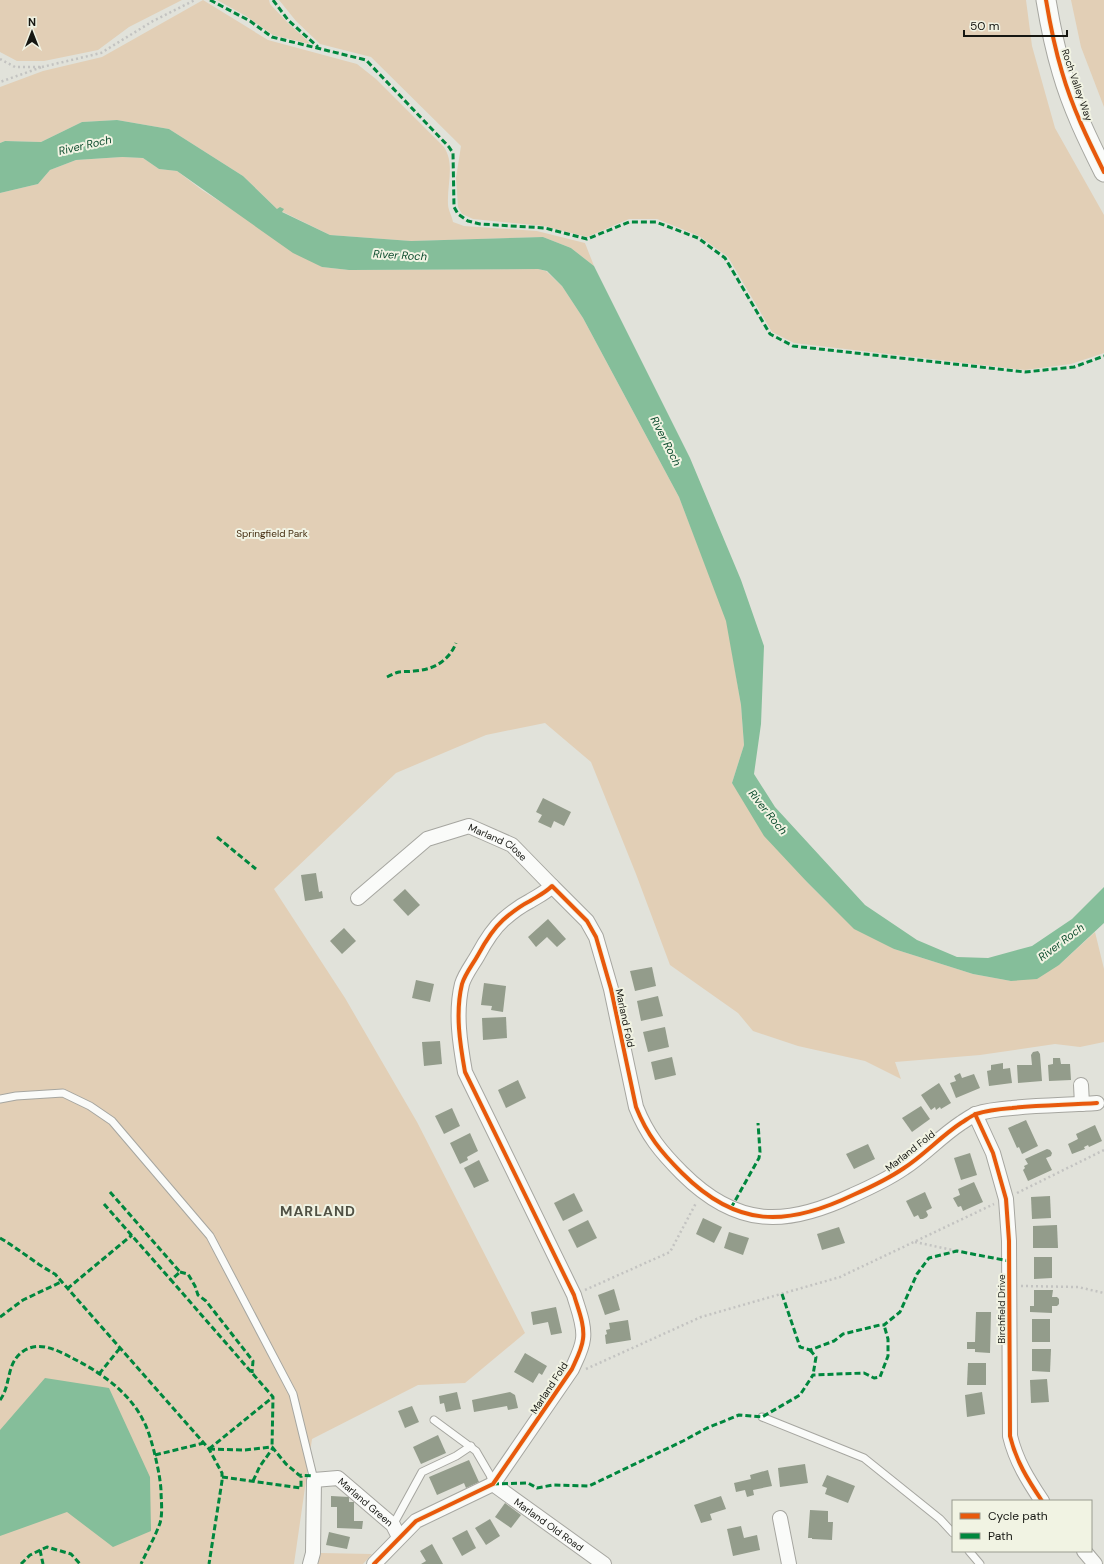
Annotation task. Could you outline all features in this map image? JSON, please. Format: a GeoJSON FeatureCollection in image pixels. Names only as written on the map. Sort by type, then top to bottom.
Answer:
{"type":"FeatureCollection","features":[{"type":"Feature","properties":{"kind":"main road","name":"Roch Valley Way"},"geometry":{"type":"LineString","coordinates":[[1046,0],[1062,72],[1078,115],[1104,172]]}},
{"type":"Feature","properties":{"kind":"street","name":"Marland Close"},"geometry":{"type":"LineString","coordinates":[[358,898],[427,839],[469,826],[512,845],[552,886]]}},
{"type":"Feature","properties":{"kind":"street","name":"Marland Fold"},"geometry":{"type":"LineString","coordinates":[[382,1561],[396,1531],[493,1484],[572,1369],[583,1339],[580,1317],[574,1295],[465,1072],[461,1049],[459,1022],[463,984],[486,940],[502,921],[531,900],[542,895],[552,886],[587,921],[596,937],[610,989],[636,1107],[643,1125],[669,1159],[702,1192],[745,1214],[770,1218],[782,1218],[800,1215],[839,1202],[886,1180],[923,1154],[947,1132],[975,1114],[990,1110],[1026,1106],[1097,1103]]}},
{"type":"Feature","properties":{"kind":"street"},"geometry":{"type":"LineString","coordinates":[[1081,1085],[1082,1104]]}},
{"type":"Feature","properties":{"kind":"street","name":"Birchfield Drive"},"geometry":{"type":"LineString","coordinates":[[975,1114],[993,1153],[1006,1199],[1009,1241],[1010,1436],[1015,1455],[1028,1481],[1041,1500]]}},
{"type":"Feature","properties":{"kind":"street","name":"Marland Green"},"geometry":{"type":"LineString","coordinates":[[314,1480],[338,1478],[396,1531]]}},
{"type":"Feature","properties":{"kind":"street"},"geometry":{"type":"LineString","coordinates":[[310,1564],[313,1552],[314,1480]]}},
{"type":"Feature","properties":{"kind":"street","name":"Marland Old Road"},"geometry":{"type":"LineString","coordinates":[[493,1484],[604,1564]]}},
{"type":"Feature","properties":{"kind":"street"},"geometry":{"type":"LineString","coordinates":[[780,1518],[789,1564]]}},
{"type":"Feature","properties":{"kind":"street"},"geometry":{"type":"LineString","coordinates":[[1085,1552],[1095,1564]]}},
{"type":"Feature","properties":{"kind":"lane"},"geometry":{"type":"LineString","coordinates":[[0,1099],[16,1096],[63,1093],[90,1106],[112,1121],[210,1236],[293,1394],[314,1480]]}},
{"type":"Feature","properties":{"kind":"lane"},"geometry":{"type":"LineString","coordinates":[[762,1417],[864,1458],[940,1519],[952,1532]]}},
{"type":"Feature","properties":{"kind":"lane"},"geometry":{"type":"LineString","coordinates":[[434,1420],[476,1451],[490,1475],[493,1484]]}},
{"type":"Feature","properties":{"kind":"lane"},"geometry":{"type":"LineString","coordinates":[[396,1531],[422,1472],[456,1456],[471,1446]]}},
{"type":"Feature","properties":{"kind":"lane"},"geometry":{"type":"LineString","coordinates":[[970,1552],[980,1564]]}},
{"type":"Feature","properties":{"kind":"path"},"geometry":{"type":"LineString","coordinates":[[0,82],[42,67],[101,54],[153,22],[195,0]]}},
{"type":"Feature","properties":{"kind":"path"},"geometry":{"type":"LineString","coordinates":[[0,59],[15,67],[42,67]]}},
{"type":"Feature","properties":{"kind":"path"},"geometry":{"type":"LineString","coordinates":[[572,1369],[583,1370],[700,1317],[840,1277],[1006,1199],[1104,1150]]}},
{"type":"Feature","properties":{"kind":"path"},"geometry":{"type":"LineString","coordinates":[[574,1295],[670,1252],[702,1192]]}},
{"type":"Feature","properties":{"kind":"path"},"geometry":{"type":"LineString","coordinates":[[915,1242],[957,1250]]}},
{"type":"Feature","properties":{"kind":"path"},"geometry":{"type":"LineString","coordinates":[[1009,1286],[1078,1287],[1104,1293]]}},
{"type":"Feature","properties":{"kind":"green space"},"geometry":{"type":"Polygon","coordinates":[[[0,0],[182,0],[129,27],[98,50],[44,61],[17,61],[0,52],[0,0]]]}},
{"type":"Feature","properties":{"kind":"green space"},"geometry":{"type":"Polygon","coordinates":[[[203,0],[268,40],[357,64],[376,79],[444,147],[450,167],[448,204],[453,222],[464,226],[537,231],[585,243],[594,266],[571,248],[543,237],[411,241],[330,235],[277,209],[243,176],[169,129],[117,120],[82,122],[41,142],[5,141],[0,143],[0,87],[43,71],[102,57],[203,0]]]}},
{"type":"Feature","properties":{"kind":"green space"},"geometry":{"type":"Polygon","coordinates":[[[217,0],[269,0],[270,4],[309,42],[309,44],[273,35],[246,16],[217,0]]]}},
{"type":"Feature","properties":{"kind":"green space"},"geometry":{"type":"Polygon","coordinates":[[[279,0],[1026,0],[1032,46],[1055,128],[1104,215],[1104,353],[1071,364],[1025,370],[794,343],[772,332],[728,257],[699,236],[657,219],[629,219],[587,237],[544,226],[473,219],[462,214],[458,207],[456,178],[461,146],[371,57],[320,44],[296,21],[279,0]]]}},
{"type":"Feature","properties":{"kind":"green space"},"geometry":{"type":"Polygon","coordinates":[[[1071,0],[1104,0],[1104,107],[1081,47],[1071,0]]]}},
{"type":"Feature","properties":{"kind":"green space","name":"Springfield Park"},"geometry":{"type":"Polygon","coordinates":[[[122,157],[143,158],[159,169],[177,171],[202,190],[322,267],[349,270],[538,269],[546,271],[562,286],[583,318],[679,497],[727,621],[741,705],[744,745],[732,783],[807,882],[828,903],[894,949],[973,974],[1011,981],[1059,965],[1095,932],[1104,969],[1104,1042],[1080,1047],[1055,1044],[980,1055],[895,1062],[901,1079],[865,1061],[798,1046],[753,1031],[738,1013],[670,965],[636,874],[591,762],[545,723],[486,735],[396,773],[274,889],[345,998],[417,1122],[525,1333],[465,1383],[418,1385],[312,1439],[294,1564],[0,1564],[0,193],[38,184],[50,170],[76,160],[122,157]]]}},
{"type":"Feature","properties":{"kind":"green space"},"geometry":{"type":"Polygon","coordinates":[[[321,1553],[372,1554],[363,1564],[318,1564],[321,1553]]]}},
{"type":"Feature","properties":{"kind":"water","name":"River Roch"},"geometry":{"type":"Polygon","coordinates":[[[117,120],[169,129],[243,176],[277,209],[280,207],[284,209],[282,212],[330,235],[411,241],[543,237],[571,248],[594,266],[690,458],[741,580],[764,646],[761,724],[754,774],[775,807],[865,905],[917,940],[957,957],[988,958],[1032,946],[1072,919],[1104,887],[1104,923],[1059,965],[1037,979],[1011,981],[973,974],[894,949],[854,929],[764,836],[732,783],[744,745],[741,705],[726,621],[679,497],[583,318],[562,286],[547,271],[538,269],[349,270],[322,267],[293,253],[177,171],[159,169],[143,158],[122,157],[76,160],[50,170],[38,184],[0,193],[0,143],[5,141],[41,142],[82,122],[117,120]]]}},
{"type":"Feature","properties":{"kind":"water"},"geometry":{"type":"Polygon","coordinates":[[[45,1378],[109,1388],[150,1477],[151,1531],[113,1547],[67,1512],[0,1536],[0,1430],[45,1378]]]}},
{"type":"Feature","properties":{"kind":"building"},"geometry":{"type":"Polygon","coordinates":[[[543,798],[571,812],[564,826],[554,821],[551,828],[538,822],[542,815],[536,812],[543,798]]]}},
{"type":"Feature","properties":{"kind":"building"},"geometry":{"type":"Polygon","coordinates":[[[316,873],[319,892],[322,891],[323,898],[305,901],[301,875],[316,873]]]}},
{"type":"Feature","properties":{"kind":"building"},"geometry":{"type":"Polygon","coordinates":[[[405,889],[420,905],[408,916],[393,900],[405,889]]]}},
{"type":"Feature","properties":{"kind":"building"},"geometry":{"type":"Polygon","coordinates":[[[548,919],[566,939],[557,947],[547,937],[536,947],[528,937],[548,919]]]}},
{"type":"Feature","properties":{"kind":"building"},"geometry":{"type":"Polygon","coordinates":[[[344,928],[356,941],[342,954],[330,941],[344,928]]]}},
{"type":"Feature","properties":{"kind":"building"},"geometry":{"type":"Polygon","coordinates":[[[652,967],[656,986],[635,991],[630,971],[652,967]]]}},
{"type":"Feature","properties":{"kind":"building"},"geometry":{"type":"Polygon","coordinates":[[[416,980],[434,984],[430,1002],[412,998],[416,980]]]}},
{"type":"Feature","properties":{"kind":"building"},"geometry":{"type":"Polygon","coordinates":[[[484,983],[506,986],[503,1012],[491,1010],[492,1006],[481,1005],[484,983]]]}},
{"type":"Feature","properties":{"kind":"building"},"geometry":{"type":"Polygon","coordinates":[[[658,996],[663,1016],[641,1021],[637,1001],[658,996]]]}},
{"type":"Feature","properties":{"kind":"building"},"geometry":{"type":"Polygon","coordinates":[[[506,1017],[507,1038],[483,1040],[482,1018],[506,1017]]]}},
{"type":"Feature","properties":{"kind":"building"},"geometry":{"type":"Polygon","coordinates":[[[665,1027],[669,1047],[648,1052],[643,1032],[665,1027]]]}},
{"type":"Feature","properties":{"kind":"building"},"geometry":{"type":"Polygon","coordinates":[[[440,1041],[442,1064],[424,1066],[422,1042],[440,1041]]]}},
{"type":"Feature","properties":{"kind":"building"},"geometry":{"type":"Polygon","coordinates":[[[1038,1051],[1040,1054],[1042,1081],[1018,1083],[1017,1065],[1032,1065],[1031,1055],[1033,1052],[1038,1051]]]}},
{"type":"Feature","properties":{"kind":"building"},"geometry":{"type":"Polygon","coordinates":[[[672,1057],[676,1075],[655,1080],[651,1062],[672,1057]]]}},
{"type":"Feature","properties":{"kind":"building"},"geometry":{"type":"Polygon","coordinates":[[[1053,1058],[1060,1058],[1061,1064],[1070,1064],[1071,1080],[1049,1081],[1048,1065],[1053,1064],[1053,1058]]]}},
{"type":"Feature","properties":{"kind":"building"},"geometry":{"type":"Polygon","coordinates":[[[1003,1063],[1003,1069],[1010,1068],[1012,1083],[989,1086],[987,1071],[991,1070],[991,1065],[1003,1063]]]}},
{"type":"Feature","properties":{"kind":"building"},"geometry":{"type":"Polygon","coordinates":[[[960,1073],[962,1078],[974,1074],[980,1088],[956,1098],[950,1083],[956,1081],[954,1076],[960,1073]]]}},
{"type":"Feature","properties":{"kind":"building"},"geometry":{"type":"Polygon","coordinates":[[[518,1080],[526,1098],[506,1108],[498,1090],[518,1080]]]}},
{"type":"Feature","properties":{"kind":"building"},"geometry":{"type":"Polygon","coordinates":[[[939,1083],[951,1103],[941,1109],[940,1107],[936,1110],[935,1107],[931,1110],[921,1095],[939,1083]]]}},
{"type":"Feature","properties":{"kind":"building"},"geometry":{"type":"Polygon","coordinates":[[[921,1106],[930,1119],[912,1132],[902,1118],[921,1106]]]}},
{"type":"Feature","properties":{"kind":"building"},"geometry":{"type":"Polygon","coordinates":[[[452,1108],[460,1126],[444,1134],[435,1116],[452,1108]]]}},
{"type":"Feature","properties":{"kind":"building"},"geometry":{"type":"Polygon","coordinates":[[[1026,1120],[1038,1146],[1022,1154],[1019,1147],[1017,1148],[1008,1128],[1026,1120]]]}},
{"type":"Feature","properties":{"kind":"building"},"geometry":{"type":"Polygon","coordinates":[[[1095,1125],[1102,1141],[1089,1147],[1088,1145],[1084,1147],[1085,1149],[1072,1154],[1068,1144],[1078,1139],[1076,1134],[1095,1125]]]}},
{"type":"Feature","properties":{"kind":"building"},"geometry":{"type":"Polygon","coordinates":[[[470,1133],[478,1151],[467,1157],[468,1160],[460,1164],[450,1143],[470,1133]]]}},
{"type":"Feature","properties":{"kind":"building"},"geometry":{"type":"Polygon","coordinates":[[[868,1144],[875,1159],[854,1169],[846,1154],[868,1144]]]}},
{"type":"Feature","properties":{"kind":"building"},"geometry":{"type":"Polygon","coordinates":[[[1047,1149],[1052,1153],[1051,1156],[1046,1158],[1052,1170],[1028,1181],[1023,1170],[1025,1168],[1024,1166],[1028,1164],[1025,1159],[1047,1149]]]}},
{"type":"Feature","properties":{"kind":"building"},"geometry":{"type":"Polygon","coordinates":[[[970,1153],[977,1175],[961,1180],[954,1158],[970,1153]]]}},
{"type":"Feature","properties":{"kind":"building"},"geometry":{"type":"Polygon","coordinates":[[[479,1160],[489,1181],[474,1188],[464,1168],[479,1160]]]}},
{"type":"Feature","properties":{"kind":"building"},"geometry":{"type":"Polygon","coordinates":[[[974,1182],[983,1202],[963,1211],[961,1206],[958,1207],[953,1198],[960,1195],[958,1189],[974,1182]]]}},
{"type":"Feature","properties":{"kind":"building"},"geometry":{"type":"Polygon","coordinates":[[[925,1192],[932,1208],[926,1211],[928,1215],[927,1217],[920,1219],[918,1215],[914,1217],[906,1201],[925,1192]]]}},
{"type":"Feature","properties":{"kind":"building"},"geometry":{"type":"Polygon","coordinates":[[[574,1193],[583,1211],[563,1221],[554,1203],[574,1193]]]}},
{"type":"Feature","properties":{"kind":"building"},"geometry":{"type":"Polygon","coordinates":[[[1050,1196],[1051,1218],[1032,1219],[1031,1197],[1050,1196]]]}},
{"type":"Feature","properties":{"kind":"building"},"geometry":{"type":"Polygon","coordinates":[[[703,1218],[722,1227],[714,1243],[696,1234],[703,1218]]]}},
{"type":"Feature","properties":{"kind":"building"},"geometry":{"type":"Polygon","coordinates":[[[588,1220],[597,1238],[577,1248],[568,1230],[588,1220]]]}},
{"type":"Feature","properties":{"kind":"building"},"geometry":{"type":"Polygon","coordinates":[[[1057,1225],[1058,1248],[1033,1248],[1033,1226],[1057,1225]]]}},
{"type":"Feature","properties":{"kind":"building"},"geometry":{"type":"Polygon","coordinates":[[[839,1227],[845,1243],[822,1250],[817,1234],[839,1227]]]}},
{"type":"Feature","properties":{"kind":"building"},"geometry":{"type":"Polygon","coordinates":[[[729,1232],[749,1238],[743,1255],[724,1248],[729,1232]]]}},
{"type":"Feature","properties":{"kind":"building"},"geometry":{"type":"Polygon","coordinates":[[[1034,1257],[1052,1257],[1052,1278],[1034,1279],[1034,1257]]]}},
{"type":"Feature","properties":{"kind":"building"},"geometry":{"type":"Polygon","coordinates":[[[614,1289],[620,1310],[605,1315],[598,1295],[614,1289]]]}},
{"type":"Feature","properties":{"kind":"building"},"geometry":{"type":"Polygon","coordinates":[[[1034,1290],[1053,1290],[1052,1297],[1057,1297],[1059,1299],[1059,1304],[1057,1306],[1052,1306],[1052,1313],[1030,1312],[1030,1306],[1034,1306],[1034,1290]]]}},
{"type":"Feature","properties":{"kind":"building"},"geometry":{"type":"Polygon","coordinates":[[[556,1307],[562,1333],[551,1335],[548,1322],[533,1325],[531,1312],[556,1307]]]}},
{"type":"Feature","properties":{"kind":"building"},"geometry":{"type":"Polygon","coordinates":[[[976,1312],[991,1312],[990,1353],[975,1352],[975,1349],[967,1349],[967,1342],[975,1342],[976,1312]]]}},
{"type":"Feature","properties":{"kind":"building"},"geometry":{"type":"Polygon","coordinates":[[[1032,1319],[1050,1319],[1050,1342],[1032,1342],[1032,1319]]]}},
{"type":"Feature","properties":{"kind":"building"},"geometry":{"type":"Polygon","coordinates":[[[628,1320],[631,1340],[606,1344],[605,1335],[607,1334],[606,1330],[610,1329],[609,1323],[628,1320]]]}},
{"type":"Feature","properties":{"kind":"building"},"geometry":{"type":"Polygon","coordinates":[[[1032,1349],[1051,1349],[1050,1372],[1032,1371],[1032,1349]]]}},
{"type":"Feature","properties":{"kind":"building"},"geometry":{"type":"Polygon","coordinates":[[[525,1353],[547,1366],[542,1375],[539,1373],[533,1383],[514,1372],[525,1353]]]}},
{"type":"Feature","properties":{"kind":"building"},"geometry":{"type":"Polygon","coordinates":[[[968,1363],[986,1363],[986,1385],[967,1385],[968,1363]]]}},
{"type":"Feature","properties":{"kind":"building"},"geometry":{"type":"Polygon","coordinates":[[[1047,1379],[1049,1402],[1031,1403],[1030,1380],[1047,1379]]]}},
{"type":"Feature","properties":{"kind":"building"},"geometry":{"type":"Polygon","coordinates":[[[457,1392],[461,1409],[446,1412],[444,1403],[440,1404],[439,1396],[457,1392]]]}},
{"type":"Feature","properties":{"kind":"building"},"geometry":{"type":"Polygon","coordinates":[[[510,1392],[515,1395],[518,1408],[508,1410],[507,1406],[474,1412],[472,1400],[510,1392]]]}},
{"type":"Feature","properties":{"kind":"building"},"geometry":{"type":"Polygon","coordinates":[[[982,1392],[985,1414],[967,1417],[965,1395],[982,1392]]]}},
{"type":"Feature","properties":{"kind":"building"},"geometry":{"type":"Polygon","coordinates":[[[412,1406],[419,1422],[405,1428],[398,1411],[412,1406]]]}},
{"type":"Feature","properties":{"kind":"building"},"geometry":{"type":"Polygon","coordinates":[[[438,1435],[446,1453],[421,1464],[413,1447],[438,1435]]]}},
{"type":"Feature","properties":{"kind":"building"},"geometry":{"type":"Polygon","coordinates":[[[469,1460],[479,1482],[466,1488],[464,1483],[437,1495],[429,1477],[469,1460]]]}},
{"type":"Feature","properties":{"kind":"building"},"geometry":{"type":"Polygon","coordinates":[[[805,1464],[808,1483],[780,1487],[778,1468],[805,1464]]]}},
{"type":"Feature","properties":{"kind":"building"},"geometry":{"type":"Polygon","coordinates":[[[768,1470],[772,1486],[753,1490],[754,1495],[747,1497],[745,1490],[736,1492],[734,1483],[751,1479],[750,1475],[768,1470]]]}},
{"type":"Feature","properties":{"kind":"building"},"geometry":{"type":"Polygon","coordinates":[[[827,1475],[855,1486],[848,1503],[825,1494],[827,1488],[822,1486],[827,1475]]]}},
{"type":"Feature","properties":{"kind":"building"},"geometry":{"type":"Polygon","coordinates":[[[331,1496],[349,1497],[349,1502],[354,1502],[354,1521],[363,1521],[362,1529],[337,1528],[337,1507],[331,1507],[331,1496]]]}},
{"type":"Feature","properties":{"kind":"building"},"geometry":{"type":"Polygon","coordinates":[[[721,1496],[726,1509],[710,1514],[712,1520],[701,1523],[694,1505],[721,1496]]]}},
{"type":"Feature","properties":{"kind":"building"},"geometry":{"type":"Polygon","coordinates":[[[505,1503],[521,1515],[511,1528],[495,1517],[505,1503]]]}},
{"type":"Feature","properties":{"kind":"building"},"geometry":{"type":"Polygon","coordinates":[[[810,1510],[828,1511],[828,1522],[833,1522],[832,1540],[808,1538],[810,1510]]]}},
{"type":"Feature","properties":{"kind":"building"},"geometry":{"type":"Polygon","coordinates":[[[490,1519],[500,1536],[486,1545],[475,1528],[490,1519]]]}},
{"type":"Feature","properties":{"kind":"building"},"geometry":{"type":"Polygon","coordinates":[[[741,1526],[744,1538],[757,1535],[760,1550],[733,1556],[727,1529],[741,1526]]]}},
{"type":"Feature","properties":{"kind":"building"},"geometry":{"type":"Polygon","coordinates":[[[467,1530],[476,1548],[462,1556],[452,1538],[467,1530]]]}},
{"type":"Feature","properties":{"kind":"building"},"geometry":{"type":"Polygon","coordinates":[[[329,1532],[350,1537],[347,1549],[326,1545],[329,1532]]]}},
{"type":"Feature","properties":{"kind":"building"},"geometry":{"type":"Polygon","coordinates":[[[432,1544],[443,1564],[421,1564],[426,1561],[420,1551],[432,1544]]]}},
{"type":"Feature","properties":{"kind":"marked path"},"geometry":{"type":"LineString","coordinates":[[210,0],[250,21],[272,37],[366,60],[453,153],[454,207],[458,214],[468,221],[480,224],[545,228],[587,239],[629,222],[656,222],[698,238],[725,258],[770,334],[793,346],[1025,372],[1074,367],[1104,356]]}},
{"type":"Feature","properties":{"kind":"marked path"},"geometry":{"type":"LineString","coordinates":[[273,0],[288,20],[318,47]]}},
{"type":"Feature","properties":{"kind":"marked path"},"geometry":{"type":"LineString","coordinates":[[387,677],[399,672],[428,669],[445,660],[456,643]]}},
{"type":"Feature","properties":{"kind":"marked path"},"geometry":{"type":"LineString","coordinates":[[217,837],[256,869]]}},
{"type":"Feature","properties":{"kind":"marked path"},"geometry":{"type":"LineString","coordinates":[[731,1208],[759,1158],[758,1123]]}},
{"type":"Feature","properties":{"kind":"marked path"},"geometry":{"type":"LineString","coordinates":[[110,1192],[180,1272],[171,1280],[273,1397],[272,1447]]}},
{"type":"Feature","properties":{"kind":"marked path"},"geometry":{"type":"LineString","coordinates":[[104,1204],[171,1280]]}},
{"type":"Feature","properties":{"kind":"marked path"},"geometry":{"type":"LineString","coordinates":[[67,1289],[132,1235]]}},
{"type":"Feature","properties":{"kind":"marked path"},"geometry":{"type":"LineString","coordinates":[[0,1238],[55,1274],[209,1449],[222,1473],[209,1564]]}},
{"type":"Feature","properties":{"kind":"marked path"},"geometry":{"type":"LineString","coordinates":[[782,1294],[800,1347],[810,1350],[834,1341],[843,1334],[884,1325],[900,1312],[917,1274],[929,1258],[957,1251],[1009,1261]]}},
{"type":"Feature","properties":{"kind":"marked path"},"geometry":{"type":"LineString","coordinates":[[180,1272],[188,1274],[198,1295],[206,1301],[253,1361],[252,1373]]}},
{"type":"Feature","properties":{"kind":"marked path"},"geometry":{"type":"LineString","coordinates":[[0,1317],[23,1300],[61,1282]]}},
{"type":"Feature","properties":{"kind":"marked path"},"geometry":{"type":"LineString","coordinates":[[493,1484],[528,1483],[537,1488],[553,1485],[589,1486],[707,1428],[739,1415],[762,1417],[800,1395],[813,1375],[864,1373],[874,1378],[880,1377],[888,1356],[888,1339],[884,1325]]}},
{"type":"Feature","properties":{"kind":"marked path"},"geometry":{"type":"LineString","coordinates":[[0,1400],[4,1394],[14,1361],[25,1350],[37,1346],[56,1350],[84,1364],[113,1384],[130,1400],[143,1420],[149,1435],[154,1451],[161,1490],[162,1511],[160,1523],[141,1564]]}},
{"type":"Feature","properties":{"kind":"marked path"},"geometry":{"type":"LineString","coordinates":[[99,1374],[120,1348]]}},
{"type":"Feature","properties":{"kind":"marked path"},"geometry":{"type":"LineString","coordinates":[[810,1350],[816,1357],[813,1375]]}},
{"type":"Feature","properties":{"kind":"marked path"},"geometry":{"type":"LineString","coordinates":[[209,1449],[273,1397]]}},
{"type":"Feature","properties":{"kind":"marked path"},"geometry":{"type":"LineString","coordinates":[[155,1455],[204,1443]]}},
{"type":"Feature","properties":{"kind":"marked path"},"geometry":{"type":"LineString","coordinates":[[209,1449],[245,1450],[272,1447],[286,1464],[299,1475],[313,1476]]}},
{"type":"Feature","properties":{"kind":"marked path"},"geometry":{"type":"LineString","coordinates":[[253,1481],[260,1466],[273,1448]]}},
{"type":"Feature","properties":{"kind":"marked path"},"geometry":{"type":"LineString","coordinates":[[222,1477],[301,1488],[301,1476]]}},
{"type":"Feature","properties":{"kind":"marked path"},"geometry":{"type":"LineString","coordinates":[[21,1564],[30,1555],[47,1547],[71,1554],[80,1564]]}},
{"type":"Feature","properties":{"kind":"marked path"},"geometry":{"type":"LineString","coordinates":[[40,1550],[43,1564]]}},
{"type":"Feature","properties":{"kind":"cycle path"},"geometry":{"type":"LineString","coordinates":[[1046,0],[1059,63],[1066,85],[1081,123],[1104,172]]}},
{"type":"Feature","properties":{"kind":"cycle path"},"geometry":{"type":"LineString","coordinates":[[374,1564],[416,1521],[493,1484],[572,1369],[581,1347],[583,1328],[574,1295],[465,1072],[459,1028],[459,1006],[463,980],[489,936],[509,915],[544,893],[552,886],[587,921],[596,937],[611,989],[636,1107],[650,1135],[668,1158],[702,1191],[722,1204],[743,1213],[763,1217],[784,1217],[806,1213],[853,1195],[898,1172],[953,1128],[976,1114],[994,1110],[1023,1107],[1097,1103]]}},
{"type":"Feature","properties":{"kind":"cycle path"},"geometry":{"type":"LineString","coordinates":[[975,1114],[993,1153],[1006,1199],[1009,1241],[1010,1436],[1023,1470],[1041,1500]]}},
{"type":"Feature","properties":{"kind":"district","name":"MARLAND"},"geometry":{"type":"Point","coordinates":[318,1211]}}]}
